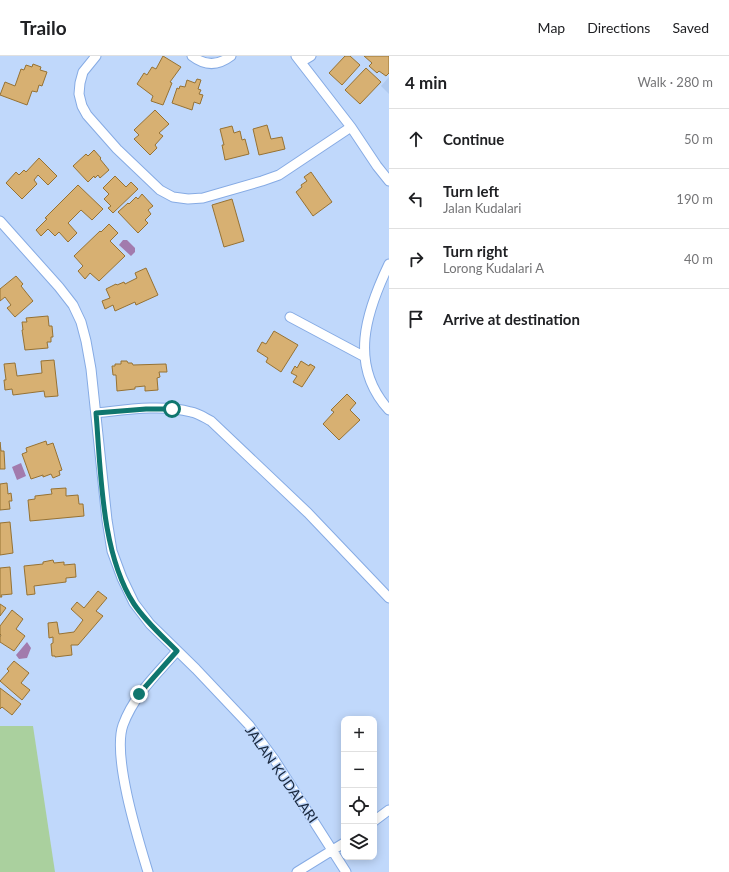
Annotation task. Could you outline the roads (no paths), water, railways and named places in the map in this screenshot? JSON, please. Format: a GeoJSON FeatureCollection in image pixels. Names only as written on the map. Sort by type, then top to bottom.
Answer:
{"type":"FeatureCollection","features":[{"type":"Feature","properties":{"kind":"street"},"geometry":{"type":"LineString","coordinates":[[96,56],[83,72],[79,94],[82,106],[87,115],[117,149],[160,190],[173,197],[188,199],[203,198],[262,182],[279,175],[351,127]]}},
{"type":"Feature","properties":{"kind":"street"},"geometry":{"type":"LineString","coordinates":[[192,56],[205,63],[215,65],[224,62],[231,56]]}},
{"type":"Feature","properties":{"kind":"street"},"geometry":{"type":"LineString","coordinates":[[311,56],[298,59],[351,127],[389,181]]}},
{"type":"Feature","properties":{"kind":"street","name":"JALAN KUDALARI"},"geometry":{"type":"LineString","coordinates":[[0,221],[3,230],[59,287],[73,305],[81,322],[86,341],[96,413],[103,491],[112,551],[122,578],[134,603],[150,624],[249,725],[274,759],[334,850],[346,872]]}},
{"type":"Feature","properties":{"kind":"street"},"geometry":{"type":"LineString","coordinates":[[389,264],[379,285],[370,310],[365,334],[365,357],[370,382],[389,410]]}},
{"type":"Feature","properties":{"kind":"street"},"geometry":{"type":"LineString","coordinates":[[290,317],[365,357]]}},
{"type":"Feature","properties":{"kind":"street"},"geometry":{"type":"LineString","coordinates":[[96,413],[146,409],[172,409],[192,412],[211,421],[308,513],[389,598]]}},
{"type":"Feature","properties":{"kind":"street"},"geometry":{"type":"LineString","coordinates":[[148,872],[132,818],[123,772],[121,748],[123,726],[139,694],[177,651]]}},
{"type":"Feature","properties":{"kind":"street"},"geometry":{"type":"LineString","coordinates":[[377,819],[389,810]]}},
{"type":"Feature","properties":{"kind":"street"},"geometry":{"type":"LineString","coordinates":[[297,872],[341,845]]}}]}
